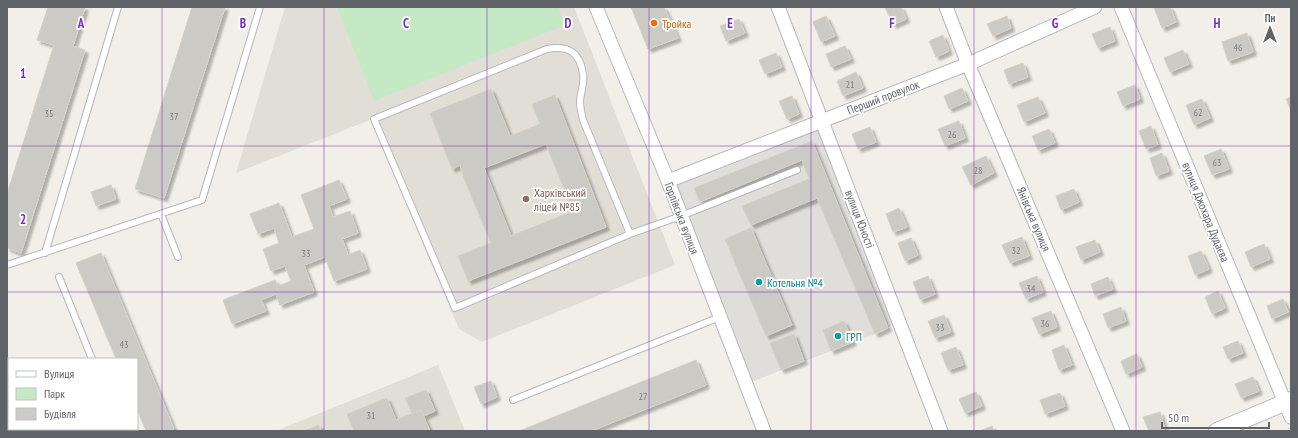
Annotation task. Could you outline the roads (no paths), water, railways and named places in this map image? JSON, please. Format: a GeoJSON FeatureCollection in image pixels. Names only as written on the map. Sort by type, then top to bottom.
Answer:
{"type":"FeatureCollection","features":[{"type":"Feature","properties":{"kind":"street","name":"Горлівська вулиця"},"geometry":{"type":"LineString","coordinates":[[596,7],[668,181],[764,431]]}},
{"type":"Feature","properties":{"kind":"street","name":"вулиця Юності"},"geometry":{"type":"LineString","coordinates":[[778,7],[941,431]]}},
{"type":"Feature","properties":{"kind":"street","name":"Янівська вулиця"},"geometry":{"type":"LineString","coordinates":[[946,7],[968,64],[1123,431]]}},
{"type":"Feature","properties":{"kind":"street","name":"Перший провулок"},"geometry":{"type":"LineString","coordinates":[[668,181],[968,64],[1095,7]]}},
{"type":"Feature","properties":{"kind":"street","name":"вулиця Джохара Дудаєва"},"geometry":{"type":"LineString","coordinates":[[1121,7],[1289,406]]}},
{"type":"Feature","properties":{"kind":"street"},"geometry":{"type":"LineString","coordinates":[[1217,431],[1289,406]]}},
{"type":"Feature","properties":{"kind":"lane"},"geometry":{"type":"LineString","coordinates":[[45,253],[118,7]]}},
{"type":"Feature","properties":{"kind":"lane"},"geometry":{"type":"LineString","coordinates":[[7,265],[202,200],[260,7]]}},
{"type":"Feature","properties":{"kind":"lane"},"geometry":{"type":"LineString","coordinates":[[630,234],[583,120],[580,103],[583,74],[577,57],[569,49],[558,47],[547,49],[374,119],[456,308],[630,234],[681,216],[797,170]]}},
{"type":"Feature","properties":{"kind":"lane"},"geometry":{"type":"LineString","coordinates":[[161,214],[178,257]]}},
{"type":"Feature","properties":{"kind":"lane"},"geometry":{"type":"LineString","coordinates":[[59,277],[92,358]]}},
{"type":"Feature","properties":{"kind":"lane"},"geometry":{"type":"LineString","coordinates":[[513,400],[720,317]]}},
{"type":"Feature","properties":{"kind":"place","name":"Тройка"},"geometry":{"type":"Point","coordinates":[654,23]}},
{"type":"Feature","properties":{"kind":"place","name":"Харківський ліцей №85"},"geometry":{"type":"Point","coordinates":[526,199]}},
{"type":"Feature","properties":{"kind":"place","name":"Котельня №4"},"geometry":{"type":"Point","coordinates":[759,282]}},
{"type":"Feature","properties":{"kind":"place","name":"ГРП"},"geometry":{"type":"Point","coordinates":[838,336]}}]}
